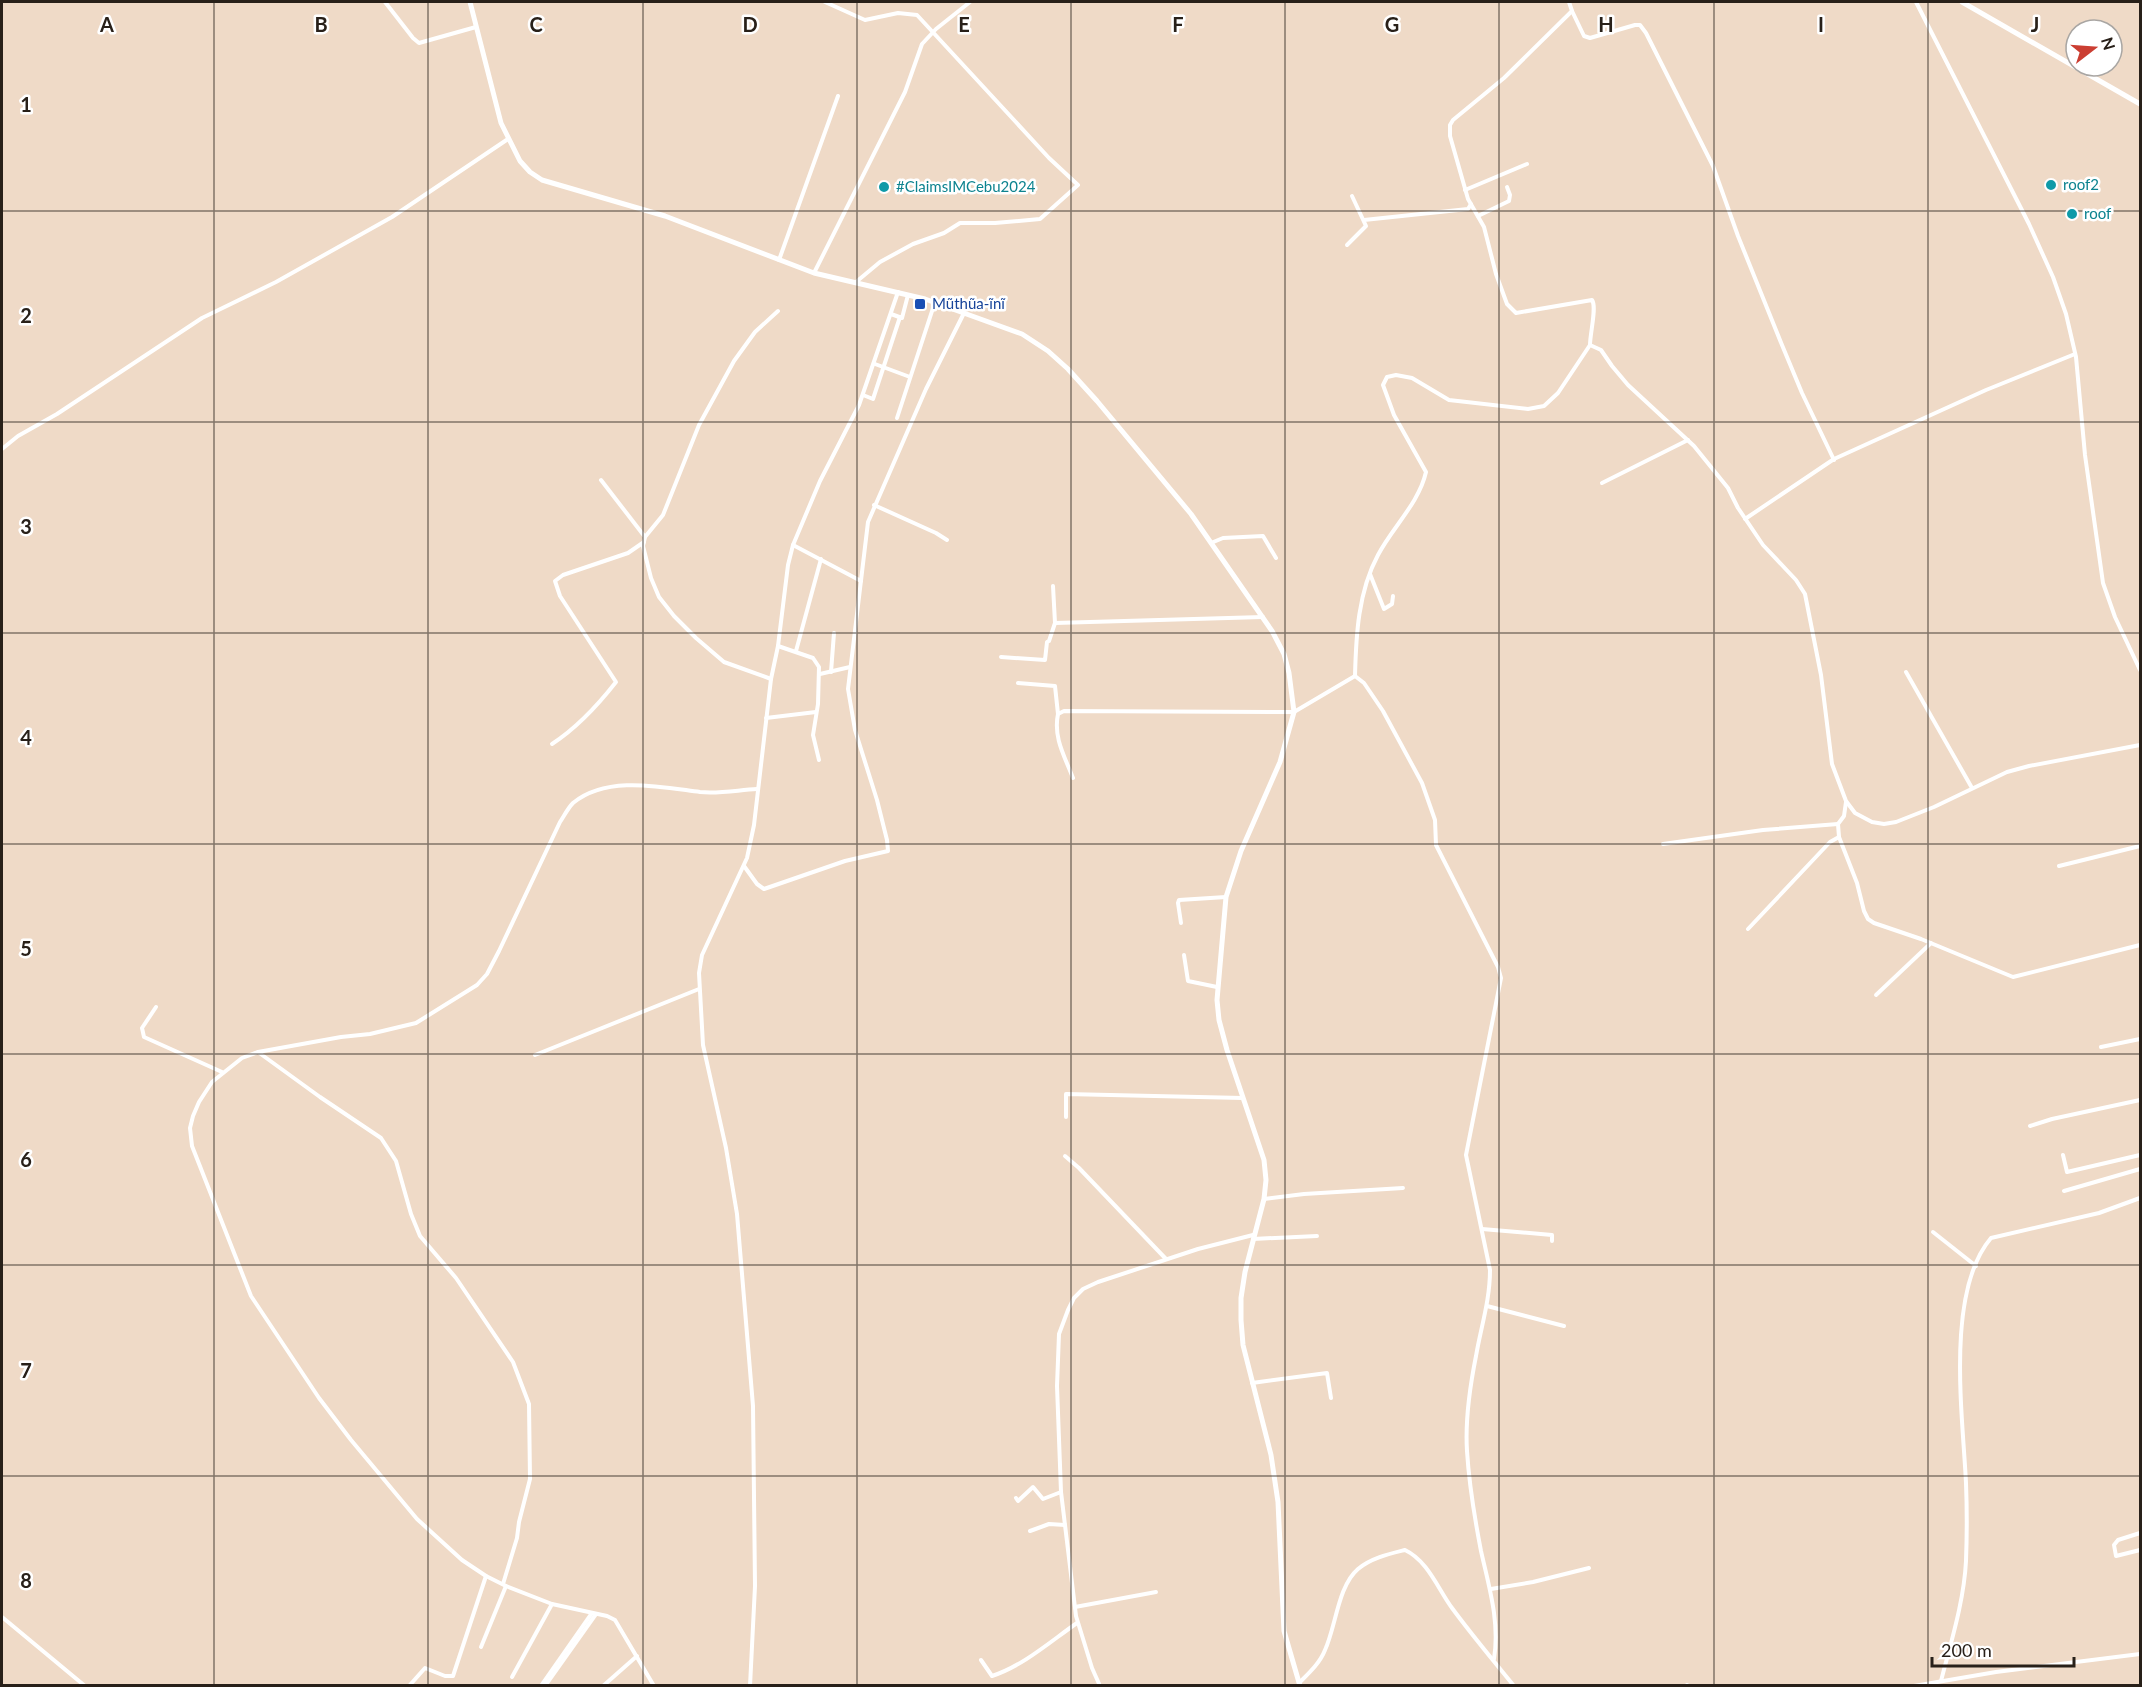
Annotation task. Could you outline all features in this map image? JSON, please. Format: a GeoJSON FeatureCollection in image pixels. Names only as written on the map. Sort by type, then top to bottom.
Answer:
{"type":"FeatureCollection","features":[{"type":"Feature","properties":{"kind":"street"},"geometry":{"type":"LineString","coordinates":[[385,2],[412,38],[419,43],[477,27]]}},
{"type":"Feature","properties":{"kind":"street"},"geometry":{"type":"LineString","coordinates":[[470,2],[501,123],[520,161],[530,172],[542,180],[649,210],[701,228],[814,273],[909,294],[1022,334],[1048,351],[1068,369],[1179,500],[1264,617],[1284,654],[1293,695],[1294,712],[1280,762],[1241,851],[1227,897],[1217,987],[1219,1020],[1264,1160],[1266,1180],[1264,1199],[1253,1237],[1241,1298],[1244,1345],[1271,1455],[1278,1502],[1284,1631],[1300,1684]]}},
{"type":"Feature","properties":{"kind":"street"},"geometry":{"type":"LineString","coordinates":[[825,2],[865,20],[898,13],[917,15],[1049,158],[1078,185],[1040,219],[960,223],[944,233],[913,244],[880,262],[856,282]]}},
{"type":"Feature","properties":{"kind":"street"},"geometry":{"type":"LineString","coordinates":[[814,273],[905,92],[922,44],[970,2]]}},
{"type":"Feature","properties":{"kind":"street"},"geometry":{"type":"LineString","coordinates":[[1569,2],[1584,36],[1590,38],[1635,25],[1640,25],[1646,33],[1713,166],[1738,236],[1782,345],[1834,460]]}},
{"type":"Feature","properties":{"kind":"street"},"geometry":{"type":"LineString","coordinates":[[1916,2],[2030,224],[2053,276],[2066,314],[2075,354],[2085,455],[2103,583],[2115,617],[2140,666]]}},
{"type":"Feature","properties":{"kind":"street"},"geometry":{"type":"LineString","coordinates":[[1962,2],[2140,104]]}},
{"type":"Feature","properties":{"kind":"street"},"geometry":{"type":"LineString","coordinates":[[1355,676],[1358,623],[1370,574],[1377,557],[1420,489],[1426,472],[1394,415],[1383,385],[1387,377],[1396,375],[1412,378],[1449,400],[1528,409],[1544,406],[1558,393],[1590,345],[1590,330],[1595,306],[1592,300],[1516,313],[1510,309],[1496,274],[1484,227],[1465,190],[1450,136],[1450,125],[1453,120],[1504,78],[1572,11]]}},
{"type":"Feature","properties":{"kind":"street"},"geometry":{"type":"LineString","coordinates":[[779,260],[838,96]]}},
{"type":"Feature","properties":{"kind":"street"},"geometry":{"type":"LineString","coordinates":[[2,449],[18,436],[57,414],[202,318],[276,282],[392,217],[508,139]]}},
{"type":"Feature","properties":{"kind":"street"},"geometry":{"type":"LineString","coordinates":[[1465,190],[1527,164]]}},
{"type":"Feature","properties":{"kind":"street"},"geometry":{"type":"LineString","coordinates":[[1478,216],[1509,201],[1510,195],[1507,187]]}},
{"type":"Feature","properties":{"kind":"street"},"geometry":{"type":"LineString","coordinates":[[1347,245],[1366,226],[1352,196]]}},
{"type":"Feature","properties":{"kind":"street"},"geometry":{"type":"LineString","coordinates":[[1364,220],[1468,208],[1471,203]]}},
{"type":"Feature","properties":{"kind":"street"},"geometry":{"type":"LineString","coordinates":[[750,1686],[755,1586],[753,1406],[734,1188],[703,1045],[699,972],[702,955],[744,866],[754,825],[771,679],[778,646],[788,565],[794,544],[820,481],[863,395],[898,291]]}},
{"type":"Feature","properties":{"kind":"street"},"geometry":{"type":"LineString","coordinates":[[863,395],[873,399],[909,294]]}},
{"type":"Feature","properties":{"kind":"street"},"geometry":{"type":"LineString","coordinates":[[897,418],[935,302]]}},
{"type":"Feature","properties":{"kind":"street"},"geometry":{"type":"LineString","coordinates":[[552,744],[568,734],[606,696],[616,682],[560,596],[555,581],[563,575],[628,553],[644,540],[663,515],[699,425],[734,361],[754,332],[778,311]]}},
{"type":"Feature","properties":{"kind":"street"},"geometry":{"type":"LineString","coordinates":[[744,866],[757,884],[764,889],[845,861],[888,850],[882,820],[850,708],[848,689],[868,522],[926,389],[965,312]]}},
{"type":"Feature","properties":{"kind":"street"},"geometry":{"type":"LineString","coordinates":[[891,314],[900,317]]}},
{"type":"Feature","properties":{"kind":"street"},"geometry":{"type":"LineString","coordinates":[[1590,345],[1601,350],[1628,386],[1688,440],[1728,488],[1763,545],[1796,580],[1805,594],[1821,675],[1832,764],[1846,801],[1855,813],[1862,818],[1884,824],[1896,822],[1934,807],[1998,776],[2029,765],[2140,744]]}},
{"type":"Feature","properties":{"kind":"street"},"geometry":{"type":"LineString","coordinates":[[1745,519],[1834,460],[1986,390],[2075,354]]}},
{"type":"Feature","properties":{"kind":"street"},"geometry":{"type":"LineString","coordinates":[[875,364],[910,377]]}},
{"type":"Feature","properties":{"kind":"street"},"geometry":{"type":"LineString","coordinates":[[1602,483],[1688,440]]}},
{"type":"Feature","properties":{"kind":"street"},"geometry":{"type":"LineString","coordinates":[[601,480],[644,540],[651,578],[659,597],[674,616],[724,662],[771,679]]}},
{"type":"Feature","properties":{"kind":"street"},"geometry":{"type":"LineString","coordinates":[[874,505],[936,532],[947,540]]}},
{"type":"Feature","properties":{"kind":"street"},"geometry":{"type":"LineString","coordinates":[[1210,543],[1223,538],[1263,536],[1276,558]]}},
{"type":"Feature","properties":{"kind":"street"},"geometry":{"type":"LineString","coordinates":[[794,544],[861,581]]}},
{"type":"Feature","properties":{"kind":"street"},"geometry":{"type":"LineString","coordinates":[[796,651],[821,559]]}},
{"type":"Feature","properties":{"kind":"street"},"geometry":{"type":"LineString","coordinates":[[1370,574],[1384,609],[1392,604],[1393,596]]}},
{"type":"Feature","properties":{"kind":"street"},"geometry":{"type":"LineString","coordinates":[[1001,657],[1045,660],[1047,642],[1054,623],[1053,586]]}},
{"type":"Feature","properties":{"kind":"street"},"geometry":{"type":"LineString","coordinates":[[1054,623],[1264,617]]}},
{"type":"Feature","properties":{"kind":"street"},"geometry":{"type":"LineString","coordinates":[[831,672],[834,633]]}},
{"type":"Feature","properties":{"kind":"street"},"geometry":{"type":"LineString","coordinates":[[778,646],[796,651],[817,662],[820,674],[813,735],[819,760]]}},
{"type":"Feature","properties":{"kind":"street"},"geometry":{"type":"LineString","coordinates":[[820,674],[850,667]]}},
{"type":"Feature","properties":{"kind":"street"},"geometry":{"type":"LineString","coordinates":[[1906,672],[1972,788]]}},
{"type":"Feature","properties":{"kind":"street"},"geometry":{"type":"LineString","coordinates":[[1058,714],[1064,711],[1294,712],[1355,676]]}},
{"type":"Feature","properties":{"kind":"street"},"geometry":{"type":"LineString","coordinates":[[1355,676],[1364,683],[1383,711],[1422,783],[1435,820],[1436,845],[1498,967],[1501,978],[1466,1155],[1490,1270],[1490,1288],[1474,1367],[1467,1428],[1467,1453],[1478,1537],[1491,1589],[1496,1624],[1494,1659]]}},
{"type":"Feature","properties":{"kind":"street"},"geometry":{"type":"LineString","coordinates":[[1018,682],[1055,686],[1058,714],[1057,738],[1073,778]]}},
{"type":"Feature","properties":{"kind":"street"},"geometry":{"type":"LineString","coordinates":[[766,718],[816,712]]}},
{"type":"Feature","properties":{"kind":"street"},"geometry":{"type":"LineString","coordinates":[[654,1686],[615,1620],[607,1616],[552,1604],[486,1576],[462,1560],[417,1519],[351,1440],[319,1398],[251,1296],[192,1146],[190,1128],[192,1116],[212,1082],[243,1058],[258,1052],[370,1034],[416,1023],[477,985],[487,974],[499,951],[560,822],[572,805],[589,793],[606,788],[628,786],[664,786],[702,792],[757,789]]}},
{"type":"Feature","properties":{"kind":"street"},"geometry":{"type":"LineString","coordinates":[[1846,801],[1844,816],[1838,824],[1839,837],[1868,919],[2013,977],[2140,945]]}},
{"type":"Feature","properties":{"kind":"street"},"geometry":{"type":"LineString","coordinates":[[1663,843],[1763,830],[1838,824]]}},
{"type":"Feature","properties":{"kind":"street"},"geometry":{"type":"LineString","coordinates":[[1748,929],[1830,842],[1839,837]]}},
{"type":"Feature","properties":{"kind":"street"},"geometry":{"type":"LineString","coordinates":[[2059,866],[2140,846]]}},
{"type":"Feature","properties":{"kind":"street"},"geometry":{"type":"LineString","coordinates":[[1181,923],[1179,900],[1227,897]]}},
{"type":"Feature","properties":{"kind":"street"},"geometry":{"type":"LineString","coordinates":[[1876,995],[1931,943]]}},
{"type":"Feature","properties":{"kind":"street"},"geometry":{"type":"LineString","coordinates":[[1184,955],[1188,981],[1217,987]]}},
{"type":"Feature","properties":{"kind":"street"},"geometry":{"type":"LineString","coordinates":[[535,1055],[699,989]]}},
{"type":"Feature","properties":{"kind":"street"},"geometry":{"type":"LineString","coordinates":[[156,1006],[142,1028],[144,1037],[222,1072]]}},
{"type":"Feature","properties":{"kind":"street"},"geometry":{"type":"LineString","coordinates":[[2101,1047],[2140,1039]]}},
{"type":"Feature","properties":{"kind":"street"},"geometry":{"type":"LineString","coordinates":[[258,1052],[381,1138],[396,1161],[411,1214],[420,1236],[456,1278],[513,1362],[529,1404],[530,1479],[505,1585],[481,1647]]}},
{"type":"Feature","properties":{"kind":"street"},"geometry":{"type":"LineString","coordinates":[[1066,1117],[1066,1094],[1243,1098]]}},
{"type":"Feature","properties":{"kind":"street"},"geometry":{"type":"LineString","coordinates":[[2030,1126],[2140,1100]]}},
{"type":"Feature","properties":{"kind":"street"},"geometry":{"type":"LineString","coordinates":[[2063,1155],[2067,1172],[2140,1155]]}},
{"type":"Feature","properties":{"kind":"street"},"geometry":{"type":"LineString","coordinates":[[1065,1156],[1166,1259]]}},
{"type":"Feature","properties":{"kind":"street"},"geometry":{"type":"LineString","coordinates":[[2064,1191],[2140,1169]]}},
{"type":"Feature","properties":{"kind":"street"},"geometry":{"type":"LineString","coordinates":[[1264,1199],[1304,1194],[1403,1188]]}},
{"type":"Feature","properties":{"kind":"street"},"geometry":{"type":"LineString","coordinates":[[1941,1681],[1961,1600],[1965,1564],[1966,1491],[1961,1424],[1960,1363],[1966,1299],[1984,1246],[1991,1238],[2099,1213],[2140,1198]]}},
{"type":"Feature","properties":{"kind":"street"},"geometry":{"type":"LineString","coordinates":[[1482,1229],[1552,1235],[1552,1241]]}},
{"type":"Feature","properties":{"kind":"street"},"geometry":{"type":"LineString","coordinates":[[1933,1232],[1976,1266]]}},
{"type":"Feature","properties":{"kind":"street"},"geometry":{"type":"LineString","coordinates":[[1100,1686],[1077,1623],[1060,1492],[1057,1386],[1059,1334],[1071,1304],[1083,1289],[1098,1282],[1197,1248],[1253,1237],[1317,1236]]}},
{"type":"Feature","properties":{"kind":"street"},"geometry":{"type":"LineString","coordinates":[[1487,1306],[1564,1326]]}},
{"type":"Feature","properties":{"kind":"street"},"geometry":{"type":"LineString","coordinates":[[1252,1383],[1327,1372],[1331,1398]]}},
{"type":"Feature","properties":{"kind":"street"},"geometry":{"type":"LineString","coordinates":[[1016,1498],[1018,1501],[1033,1487],[1043,1499],[1060,1492]]}},
{"type":"Feature","properties":{"kind":"street"},"geometry":{"type":"LineString","coordinates":[[1030,1532],[1049,1524],[1065,1525]]}},
{"type":"Feature","properties":{"kind":"street"},"geometry":{"type":"LineString","coordinates":[[2140,1533],[2118,1540],[2114,1545],[2116,1556],[2140,1550]]}},
{"type":"Feature","properties":{"kind":"street"},"geometry":{"type":"LineString","coordinates":[[1300,1684],[1325,1652],[1348,1582],[1358,1569],[1374,1559],[1406,1550],[1414,1554],[1425,1566],[1453,1609],[1514,1686]]}},
{"type":"Feature","properties":{"kind":"street"},"geometry":{"type":"LineString","coordinates":[[1491,1589],[1533,1582],[1589,1568]]}},
{"type":"Feature","properties":{"kind":"street"},"geometry":{"type":"LineString","coordinates":[[409,1686],[425,1668],[445,1676],[453,1676],[486,1576]]}},
{"type":"Feature","properties":{"kind":"street"},"geometry":{"type":"LineString","coordinates":[[1075,1607],[1156,1592]]}},
{"type":"Feature","properties":{"kind":"street"},"geometry":{"type":"LineString","coordinates":[[512,1677],[552,1604]]}},
{"type":"Feature","properties":{"kind":"street"},"geometry":{"type":"LineString","coordinates":[[543,1686],[594,1613]]}},
{"type":"Feature","properties":{"kind":"street"},"geometry":{"type":"LineString","coordinates":[[2,1617],[85,1686]]}},
{"type":"Feature","properties":{"kind":"street"},"geometry":{"type":"LineString","coordinates":[[981,1660],[992,1676],[1000,1673],[1030,1656],[1077,1623]]}},
{"type":"Feature","properties":{"kind":"street"},"geometry":{"type":"LineString","coordinates":[[1914,1686],[2018,1669],[2140,1654]]}},
{"type":"Feature","properties":{"kind":"street"},"geometry":{"type":"LineString","coordinates":[[603,1686],[637,1656]]}},
{"type":"Feature","properties":{"kind":"place","name":"roof2"},"geometry":{"type":"Point","coordinates":[2051,185]}},
{"type":"Feature","properties":{"kind":"place","name":"#ClaimsIMCebu2024"},"geometry":{"type":"Point","coordinates":[884,187]}},
{"type":"Feature","properties":{"kind":"place","name":"roof"},"geometry":{"type":"Point","coordinates":[2072,214]}},
{"type":"Feature","properties":{"kind":"place","name":"Mũthũa-ĩnĩ"},"geometry":{"type":"Point","coordinates":[920,304]}}]}
